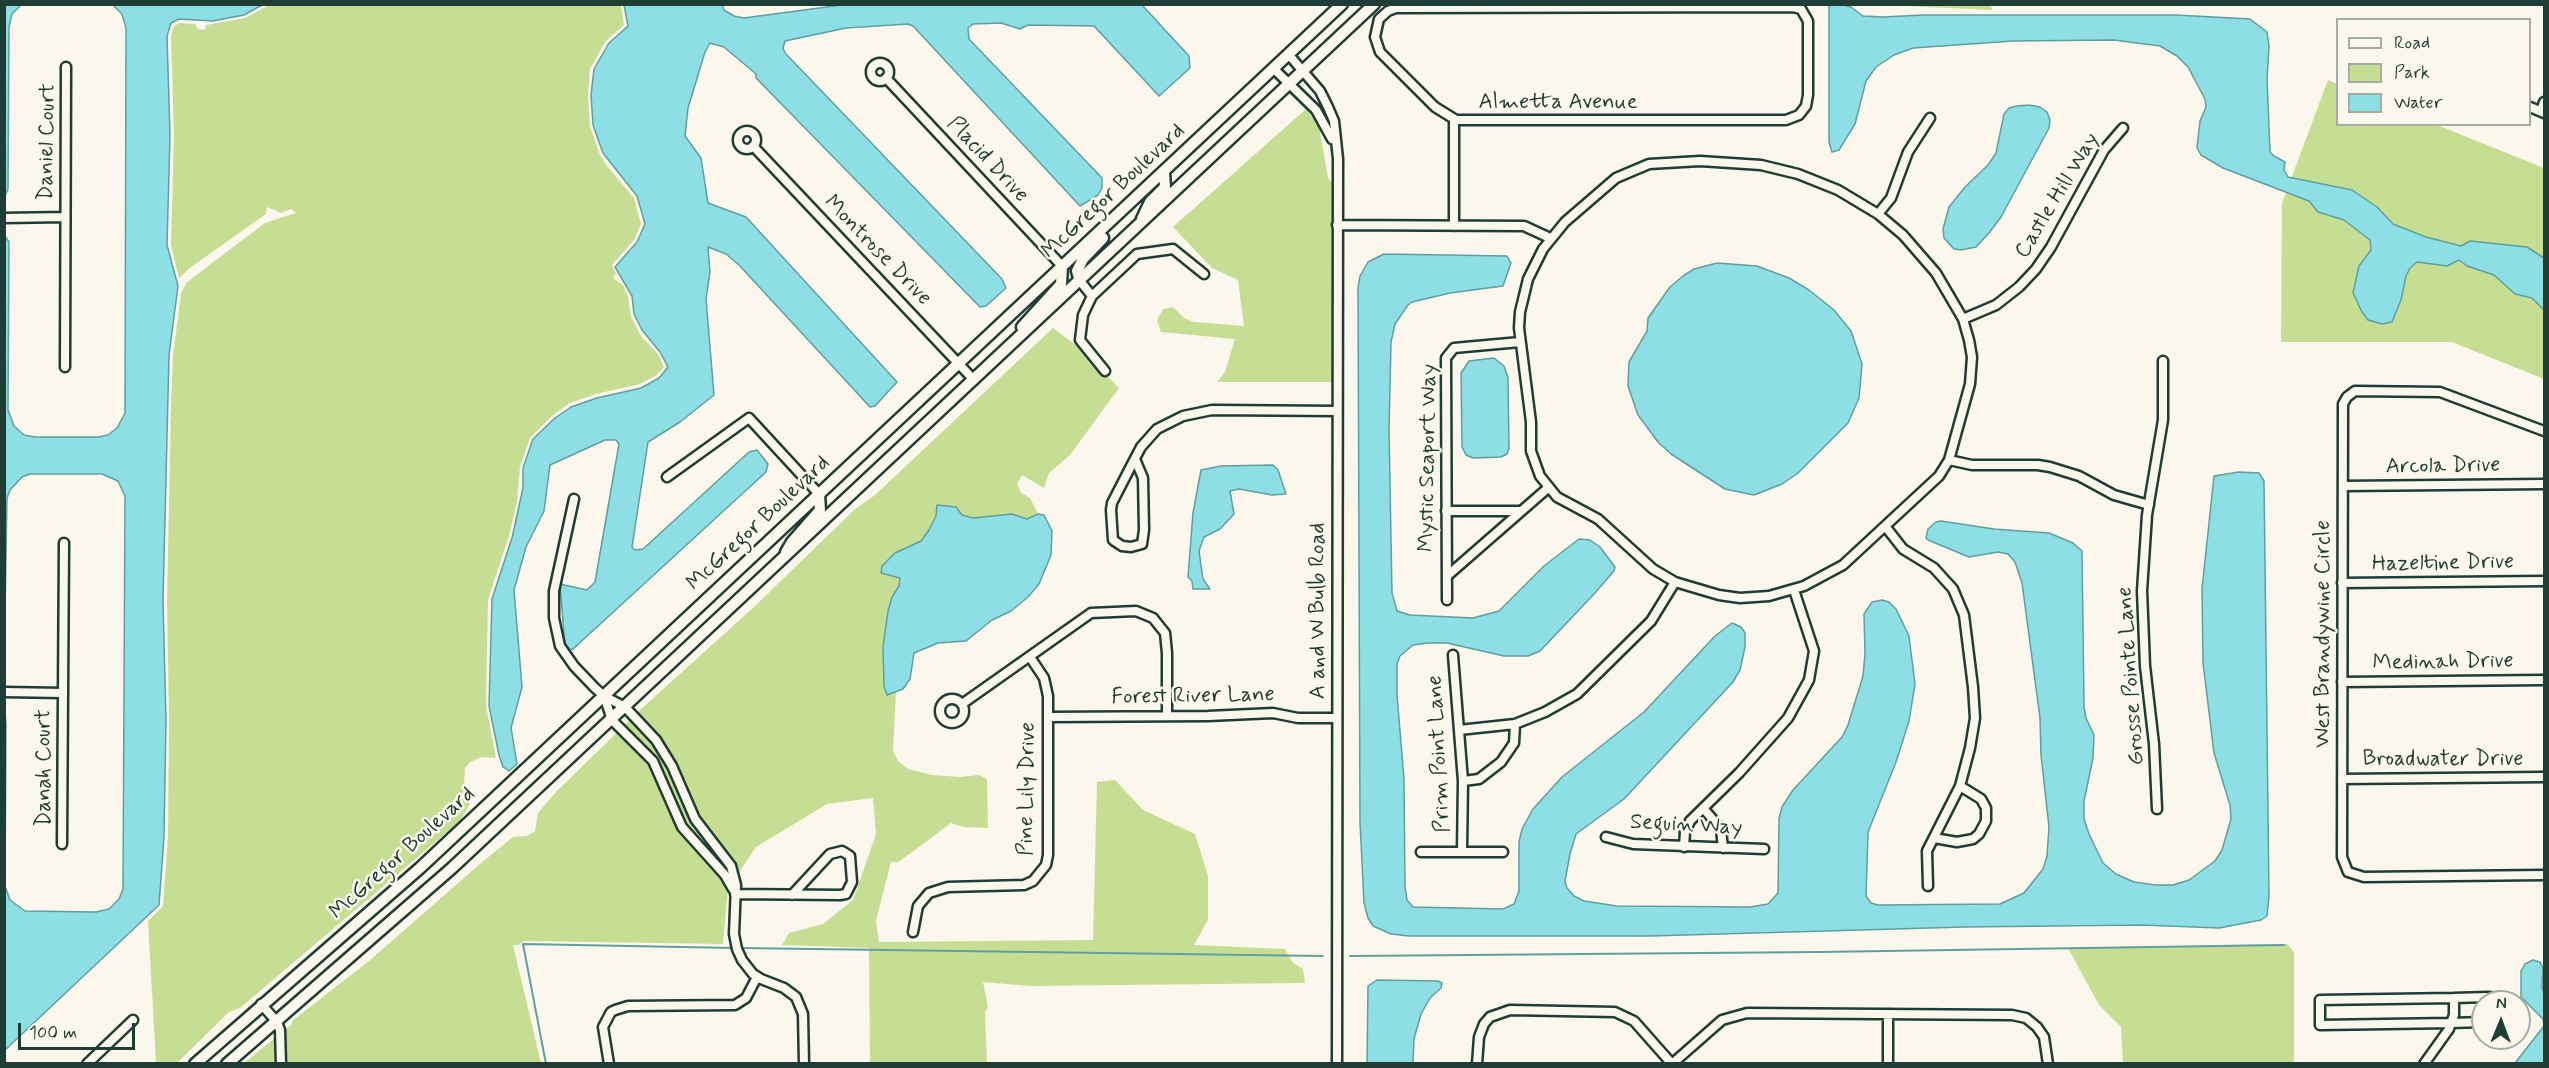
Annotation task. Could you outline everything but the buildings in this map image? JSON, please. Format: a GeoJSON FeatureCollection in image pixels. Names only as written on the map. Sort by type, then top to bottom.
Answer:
{"type":"FeatureCollection","features":[{"type":"Feature","properties":{"kind":"main road","name":"McGregor Boulevard"},"geometry":{"type":"LineString","coordinates":[[195,1064],[261,1004],[420,868],[1342,4]]}},
{"type":"Feature","properties":{"kind":"main road","name":"McGregor Boulevard"},"geometry":{"type":"LineString","coordinates":[[227,1064],[452,868],[1374,4]]}},
{"type":"Feature","properties":{"kind":"main road"},"geometry":{"type":"LineString","coordinates":[[1139,224],[1150,202],[1165,187],[1164,172]]}},
{"type":"Feature","properties":{"kind":"main road"},"geometry":{"type":"LineString","coordinates":[[1080,281],[1077,271],[1083,259],[1128,214],[1131,203]]}},
{"type":"Feature","properties":{"kind":"main road"},"geometry":{"type":"LineString","coordinates":[[1018,339],[1024,324],[1061,284],[1062,266]]}},
{"type":"Feature","properties":{"kind":"main road"},"geometry":{"type":"LineString","coordinates":[[782,561],[792,542],[820,510],[819,494]]}},
{"type":"Feature","properties":{"kind":"main road"},"geometry":{"type":"LineString","coordinates":[[203,1064],[210,1057],[215,1045]]}},
{"type":"Feature","properties":{"kind":"street","name":"Almetta Avenue"},"geometry":{"type":"LineString","coordinates":[[1793,7],[1801,9],[1808,21],[1806,106],[1799,115],[1786,120],[1465,122],[1454,119],[1435,107],[1380,51],[1375,37],[1376,27],[1381,17],[1396,8],[1793,7]]}},
{"type":"Feature","properties":{"kind":"street","name":"A and W Bulb Road"},"geometry":{"type":"LineString","coordinates":[[1289,55],[1320,91],[1328,107],[1334,122],[1338,159],[1337,1064]]}},
{"type":"Feature","properties":{"kind":"street","name":"Daniel Court"},"geometry":{"type":"LineString","coordinates":[[65,367],[66,67]]}},
{"type":"Feature","properties":{"kind":"street","name":"A and W Bulb Road"},"geometry":{"type":"LineString","coordinates":[[1274,69],[1305,98],[1324,122],[1331,134],[1338,159]]}},
{"type":"Feature","properties":{"kind":"street","name":"Placid Drive"},"geometry":{"type":"LineString","coordinates":[[886,78],[1062,266]]}},
{"type":"Feature","properties":{"kind":"street"},"geometry":{"type":"LineString","coordinates":[[2543,112],[2544,102]]}},
{"type":"Feature","properties":{"kind":"street"},"geometry":{"type":"LineString","coordinates":[[1878,214],[1891,198],[1908,152],[1930,118]]}},
{"type":"Feature","properties":{"kind":"street"},"geometry":{"type":"LineString","coordinates":[[1454,119],[1454,226]]}},
{"type":"Feature","properties":{"kind":"street","name":"Castle Hill Way"},"geometry":{"type":"LineString","coordinates":[[1963,319],[1996,305],[2019,287],[2036,269],[2051,247],[2104,150],[2123,128]]}},
{"type":"Feature","properties":{"kind":"street","name":"Montrose Drive"},"geometry":{"type":"LineString","coordinates":[[753,146],[974,380]]}},
{"type":"Feature","properties":{"kind":"street"},"geometry":{"type":"LineString","coordinates":[[1667,162],[1743,163],[1784,170],[1838,190],[1878,214],[1903,235],[1926,261],[1963,319],[1969,340],[1972,372],[1949,460],[1939,476],[1843,565],[1818,580],[1794,590],[1768,596],[1740,598],[1698,590],[1675,582],[1647,564],[1598,519],[1557,497],[1536,467],[1531,451],[1530,411],[1520,342],[1520,315],[1526,287],[1535,263],[1550,238],[1583,205],[1616,178],[1649,164],[1667,162]]}},
{"type":"Feature","properties":{"kind":"street","name":"Daniel Court"},"geometry":{"type":"LineString","coordinates":[[4,218],[65,218]]}},
{"type":"Feature","properties":{"kind":"street"},"geometry":{"type":"LineString","coordinates":[[1337,225],[1524,226],[1550,238]]}},
{"type":"Feature","properties":{"kind":"street"},"geometry":{"type":"LineString","coordinates":[[1105,371],[1080,340],[1083,315],[1092,296],[1137,254],[1173,249],[1204,274]]}},
{"type":"Feature","properties":{"kind":"street"},"geometry":{"type":"LineString","coordinates":[[1080,281],[1092,296]]}},
{"type":"Feature","properties":{"kind":"street","name":"Mystic Seaport Way"},"geometry":{"type":"LineString","coordinates":[[1447,600],[1446,358],[1454,348],[1520,342]]}},
{"type":"Feature","properties":{"kind":"street","name":"Grosse Pointe Lane"},"geometry":{"type":"LineString","coordinates":[[2157,809],[2156,767],[2142,614],[2144,554],[2149,505],[2163,420],[2163,361]]}},
{"type":"Feature","properties":{"kind":"street","name":"West Brandywine Circle"},"geometry":{"type":"LineString","coordinates":[[2544,431],[2440,392],[2355,392],[2348,396],[2342,413],[2342,857],[2348,872],[2364,877],[2544,875]]}},
{"type":"Feature","properties":{"kind":"street"},"geometry":{"type":"LineString","coordinates":[[1135,459],[1143,478],[1144,530],[1142,544],[1131,547],[1113,540],[1110,526],[1112,503],[1135,459],[1148,437],[1157,429],[1168,422],[1196,412],[1337,411]]}},
{"type":"Feature","properties":{"kind":"street"},"geometry":{"type":"LineString","coordinates":[[667,477],[749,418],[819,494]]}},
{"type":"Feature","properties":{"kind":"street"},"geometry":{"type":"LineString","coordinates":[[1949,460],[1972,465],[2050,467],[2079,476],[2114,495],[2149,505]]}},
{"type":"Feature","properties":{"kind":"street","name":"Arcola Drive"},"geometry":{"type":"LineString","coordinates":[[2343,486],[2544,484]]}},
{"type":"Feature","properties":{"kind":"street"},"geometry":{"type":"LineString","coordinates":[[1447,576],[1549,487]]}},
{"type":"Feature","properties":{"kind":"street"},"geometry":{"type":"LineString","coordinates":[[574,499],[554,591],[555,627],[560,646],[566,656],[604,696],[625,707],[663,751],[695,819],[731,866],[736,885],[735,943],[742,960],[756,976],[791,992],[801,1005],[804,1023],[804,1064]]}},
{"type":"Feature","properties":{"kind":"street"},"geometry":{"type":"LineString","coordinates":[[1446,511],[1520,511]]}},
{"type":"Feature","properties":{"kind":"street"},"geometry":{"type":"LineString","coordinates":[[1885,526],[1903,549],[1945,578],[1960,602],[1964,615],[1975,718],[1960,786],[1949,803],[1927,856],[1928,886]]}},
{"type":"Feature","properties":{"kind":"street","name":"Danah Court"},"geometry":{"type":"LineString","coordinates":[[62,844],[64,543]]}},
{"type":"Feature","properties":{"kind":"street","name":"Hazeltine Drive"},"geometry":{"type":"LineString","coordinates":[[2342,583],[2544,581]]}},
{"type":"Feature","properties":{"kind":"street"},"geometry":{"type":"LineString","coordinates":[[1459,730],[1515,724],[1562,703],[1589,683],[1651,621],[1675,582]]}},
{"type":"Feature","properties":{"kind":"street"},"geometry":{"type":"LineString","coordinates":[[1684,847],[1685,832],[1690,821],[1788,718],[1809,680],[1814,651],[1794,590]]}},
{"type":"Feature","properties":{"kind":"street"},"geometry":{"type":"LineString","coordinates":[[962,704],[1091,613],[1127,610],[1145,614],[1160,624],[1167,643],[1167,716]]}},
{"type":"Feature","properties":{"kind":"street","name":"Prim Point Lane"},"geometry":{"type":"LineString","coordinates":[[1453,655],[1463,781],[1462,851]]}},
{"type":"Feature","properties":{"kind":"street","name":"Pine Lily Drive"},"geometry":{"type":"LineString","coordinates":[[913,932],[918,906],[929,893],[939,888],[1013,887],[1024,885],[1040,874],[1048,855],[1047,687],[1030,657]]}},
{"type":"Feature","properties":{"kind":"street","name":"Medinah Drive"},"geometry":{"type":"LineString","coordinates":[[2343,682],[2544,680]]}},
{"type":"Feature","properties":{"kind":"street","name":"Danah Court"},"geometry":{"type":"LineString","coordinates":[[4,692],[63,693]]}},
{"type":"Feature","properties":{"kind":"street"},"geometry":{"type":"LineString","coordinates":[[604,696],[612,720],[653,761],[676,817],[688,836],[725,875],[735,894]]}},
{"type":"Feature","properties":{"kind":"street","name":"Forest River Lane"},"geometry":{"type":"LineString","coordinates":[[1048,717],[1273,713],[1298,718],[1337,718]]}},
{"type":"Feature","properties":{"kind":"street"},"geometry":{"type":"LineString","coordinates":[[1463,781],[1479,779],[1501,762],[1514,743],[1515,724]]}},
{"type":"Feature","properties":{"kind":"street","name":"Broadwater Drive"},"geometry":{"type":"LineString","coordinates":[[2342,779],[2544,777]]}},
{"type":"Feature","properties":{"kind":"street"},"geometry":{"type":"LineString","coordinates":[[1934,838],[1957,842],[1973,839],[1979,834],[1986,821],[1986,808],[1981,799],[1960,786]]}},
{"type":"Feature","properties":{"kind":"street"},"geometry":{"type":"LineString","coordinates":[[1703,808],[1720,829],[1723,848]]}},
{"type":"Feature","properties":{"kind":"street","name":"Seguin Way"},"geometry":{"type":"LineString","coordinates":[[1606,837],[1633,844],[1764,849]]}},
{"type":"Feature","properties":{"kind":"street"},"geometry":{"type":"LineString","coordinates":[[735,894],[792,895],[846,894],[852,882],[850,856],[842,851],[830,854],[792,895]]}},
{"type":"Feature","properties":{"kind":"street"},"geometry":{"type":"LineString","coordinates":[[1421,852],[1503,852]]}},
{"type":"Feature","properties":{"kind":"street"},"geometry":{"type":"LineString","coordinates":[[609,1064],[603,1028],[610,1012],[628,1006],[735,1005],[746,998],[756,976]]}},
{"type":"Feature","properties":{"kind":"street"},"geometry":{"type":"LineString","coordinates":[[2424,1064],[2451,1023],[2454,1015],[2454,998]]}},
{"type":"Feature","properties":{"kind":"street"},"geometry":{"type":"LineString","coordinates":[[2471,998],[2320,1000],[2320,1025],[2471,1022]]}},
{"type":"Feature","properties":{"kind":"street"},"geometry":{"type":"LineString","coordinates":[[261,1004],[276,1020],[280,1030],[281,1064]]}},
{"type":"Feature","properties":{"kind":"street"},"geometry":{"type":"LineString","coordinates":[[1477,1064],[1479,1036],[1484,1024],[1490,1017],[1510,1010],[1615,1012],[1634,1021],[1672,1063],[1722,1020],[1747,1013],[2012,1015],[2026,1018],[2044,1037],[2048,1064]]}},
{"type":"Feature","properties":{"kind":"street"},"geometry":{"type":"LineString","coordinates":[[1888,1014],[1888,1064]]}},
{"type":"Feature","properties":{"kind":"street"},"geometry":{"type":"LineString","coordinates":[[87,1064],[133,1020]]}},
{"type":"Feature","properties":{"kind":"green space"},"geometry":{"type":"Polygon","coordinates":[[[269,5],[621,5],[624,25],[606,41],[590,69],[588,95],[590,126],[600,155],[634,198],[641,224],[634,240],[612,265],[616,274],[613,278],[623,285],[628,297],[631,316],[641,336],[658,354],[664,367],[657,375],[640,384],[596,394],[570,403],[553,415],[530,438],[520,467],[517,502],[509,536],[488,599],[486,705],[496,758],[482,757],[470,762],[465,768],[464,786],[470,804],[460,821],[240,1008],[229,1012],[177,1063],[156,1063],[148,921],[163,906],[168,837],[167,601],[171,405],[173,356],[181,293],[187,282],[265,223],[296,213],[291,209],[281,213],[267,207],[266,214],[179,278],[171,245],[174,135],[171,36],[174,26],[180,23],[195,24],[198,29],[205,30],[206,25],[245,18],[269,5]]]}},
{"type":"Feature","properties":{"kind":"green space"},"geometry":{"type":"Polygon","coordinates":[[[1884,5],[1991,5],[1992,10],[1990,10],[1884,5]]]}},
{"type":"Feature","properties":{"kind":"green space"},"geometry":{"type":"Polygon","coordinates":[[[2328,80],[2336,84],[2336,126],[2439,126],[2544,168],[2544,379],[2452,342],[2281,342],[2282,203],[2328,80]]]}},
{"type":"Feature","properties":{"kind":"green space"},"geometry":{"type":"Polygon","coordinates":[[[1306,109],[1319,126],[1328,178],[1333,184],[1333,382],[1217,382],[1225,372],[1235,339],[1161,332],[1157,320],[1163,309],[1173,307],[1184,318],[1194,322],[1244,326],[1238,280],[1212,268],[1173,227],[1306,109]]]}},
{"type":"Feature","properties":{"kind":"green space"},"geometry":{"type":"Polygon","coordinates":[[[1053,328],[1080,348],[1119,388],[1070,455],[1049,473],[1044,488],[1022,475],[1017,484],[1021,493],[1030,498],[1038,514],[1027,520],[1012,514],[986,518],[936,516],[921,541],[895,553],[881,573],[900,578],[899,586],[892,597],[884,686],[887,695],[896,692],[893,751],[898,761],[908,769],[932,775],[960,777],[979,775],[987,779],[988,828],[963,827],[951,823],[898,862],[891,862],[876,921],[879,942],[1093,940],[1097,782],[1115,780],[1143,810],[1195,834],[1208,876],[1208,920],[1194,945],[1285,949],[1293,963],[1303,969],[1305,983],[1030,986],[983,982],[988,1007],[985,1012],[987,1063],[870,1063],[869,948],[782,945],[789,933],[823,924],[853,900],[876,834],[873,798],[827,804],[756,847],[728,889],[723,944],[523,941],[519,945],[513,945],[541,1063],[243,1064],[292,1024],[292,1021],[369,961],[513,837],[527,836],[535,831],[538,813],[555,793],[640,710],[1053,328]]]}},
{"type":"Feature","properties":{"kind":"green space"},"geometry":{"type":"Polygon","coordinates":[[[2287,944],[2294,952],[2294,1063],[2123,1063],[2121,1027],[2099,1005],[2068,948],[2287,944]]]}},
{"type":"Feature","properties":{"kind":"water"},"geometry":{"type":"Polygon","coordinates":[[[5,4],[21,5],[12,14],[9,27],[8,189],[5,196],[5,4]]]}},
{"type":"Feature","properties":{"kind":"water"},"geometry":{"type":"Polygon","coordinates":[[[849,4],[1142,5],[1189,56],[1190,68],[1159,96],[1094,26],[1028,25],[1020,29],[1001,23],[973,24],[968,28],[969,39],[1102,178],[1102,188],[1098,195],[1080,206],[913,26],[908,24],[846,28],[785,41],[783,48],[785,53],[1002,279],[1006,288],[986,306],[980,307],[756,78],[756,74],[724,47],[710,43],[705,52],[688,108],[685,136],[701,158],[708,203],[746,217],[897,382],[875,406],[870,407],[739,265],[726,254],[708,247],[710,272],[706,299],[714,395],[680,422],[648,442],[632,547],[635,550],[643,549],[749,452],[757,450],[768,464],[766,472],[573,649],[568,650],[565,647],[560,584],[587,590],[595,582],[619,444],[616,440],[605,440],[550,465],[544,511],[526,547],[514,590],[522,687],[511,728],[517,764],[509,771],[503,767],[499,755],[489,706],[492,599],[512,538],[523,488],[523,468],[533,439],[555,418],[571,407],[597,398],[641,388],[659,378],[668,367],[660,352],[642,330],[634,314],[632,296],[615,267],[637,242],[645,224],[637,196],[603,153],[593,125],[591,95],[594,69],[609,43],[628,26],[624,5],[722,5],[724,10],[734,16],[744,18],[849,4]]]}},
{"type":"Feature","properties":{"kind":"water"},"geometry":{"type":"Polygon","coordinates":[[[1840,4],[1851,7],[1863,16],[1883,17],[2176,15],[2250,19],[2267,32],[2270,152],[2285,162],[2284,170],[2288,177],[2352,190],[2377,207],[2393,224],[2426,237],[2461,246],[2470,241],[2527,247],[2544,258],[2544,310],[2532,298],[2515,294],[2494,275],[2467,266],[2459,260],[2447,266],[2417,262],[2406,276],[2401,300],[2392,322],[2382,324],[2368,320],[2353,293],[2359,266],[2371,250],[2370,240],[2344,220],[2318,212],[2309,201],[2223,168],[2201,155],[2197,148],[2200,121],[2206,107],[2205,99],[2188,67],[2177,56],[2160,46],[2114,40],[2013,41],[1913,48],[1894,55],[1876,67],[1866,81],[1855,124],[1839,150],[1832,152],[1829,142],[1829,6],[1840,4]]]}},
{"type":"Feature","properties":{"kind":"water"},"geometry":{"type":"Polygon","coordinates":[[[113,5],[262,5],[244,15],[213,21],[179,19],[171,23],[167,36],[170,135],[167,245],[178,286],[169,355],[163,601],[166,720],[164,837],[159,905],[5,1050],[5,886],[10,900],[25,911],[96,912],[109,909],[119,899],[123,889],[125,496],[118,481],[102,474],[30,474],[22,477],[10,490],[7,498],[4,671],[5,236],[9,242],[8,410],[14,426],[24,435],[35,437],[108,435],[117,428],[125,413],[126,28],[122,14],[113,5]]]}},
{"type":"Feature","properties":{"kind":"water"},"geometry":{"type":"Polygon","coordinates":[[[2029,105],[2040,107],[2047,112],[2050,120],[2049,128],[2001,217],[1989,233],[1976,247],[1954,249],[1944,238],[1943,229],[1949,207],[1965,187],[1988,165],[1996,153],[2004,114],[2009,108],[2029,105]]]}},
{"type":"Feature","properties":{"kind":"water"},"geometry":{"type":"Polygon","coordinates":[[[1384,254],[1507,256],[1511,263],[1503,286],[1450,293],[1412,302],[1395,324],[1391,342],[1389,429],[1392,593],[1397,611],[1410,615],[1473,618],[1499,611],[1544,566],[1579,539],[1590,540],[1600,547],[1615,567],[1594,594],[1540,651],[1528,656],[1504,656],[1447,643],[1428,643],[1413,645],[1400,656],[1397,664],[1397,695],[1404,779],[1405,886],[1407,900],[1413,907],[1503,909],[1514,904],[1519,891],[1519,842],[1522,829],[1533,809],[1562,777],[1644,712],[1715,636],[1732,623],[1741,627],[1745,633],[1745,647],[1740,670],[1733,682],[1624,799],[1576,834],[1565,881],[1567,888],[1574,896],[1584,901],[1617,906],[1750,907],[1768,904],[1778,893],[1779,819],[1782,807],[1793,790],[1842,737],[1848,725],[1863,676],[1864,614],[1872,602],[1882,600],[1889,602],[1896,609],[1909,636],[1915,684],[1909,721],[1896,762],[1868,832],[1866,896],[1871,903],[1878,905],[2000,904],[2024,893],[2043,869],[2047,856],[2049,827],[2041,755],[2040,718],[2022,583],[2015,562],[2008,554],[1998,552],[1969,557],[1928,540],[1926,538],[1928,529],[1941,521],[1994,529],[2049,533],[2073,543],[2082,551],[2084,707],[2086,718],[2094,735],[2093,758],[2084,801],[2084,819],[2103,863],[2116,874],[2134,882],[2156,885],[2173,885],[2189,880],[2215,861],[2222,850],[2231,819],[2230,805],[2214,753],[2203,663],[2202,589],[2214,476],[2239,472],[2259,473],[2264,481],[2269,896],[2267,916],[2261,920],[2219,928],[2142,925],[1965,927],[1650,936],[1409,936],[1391,934],[1373,926],[1364,903],[1360,822],[1358,288],[1360,276],[1368,262],[1384,254]]]}},
{"type":"Feature","properties":{"kind":"water"},"geometry":{"type":"Polygon","coordinates":[[[1717,263],[1757,266],[1789,278],[1809,290],[1834,310],[1851,331],[1862,364],[1859,398],[1848,423],[1798,473],[1782,484],[1754,495],[1725,489],[1671,454],[1658,442],[1638,415],[1628,386],[1629,362],[1647,331],[1648,318],[1670,287],[1694,269],[1717,263]]]}},
{"type":"Feature","properties":{"kind":"water"},"geometry":{"type":"Polygon","coordinates":[[[1494,358],[1504,366],[1508,378],[1509,448],[1507,454],[1501,457],[1473,458],[1466,455],[1462,447],[1461,373],[1469,361],[1494,358]]]}},
{"type":"Feature","properties":{"kind":"water"},"geometry":{"type":"Polygon","coordinates":[[[1273,465],[1278,470],[1286,494],[1272,495],[1239,489],[1230,491],[1234,514],[1220,529],[1204,537],[1199,551],[1203,579],[1210,589],[1193,589],[1192,581],[1188,577],[1193,513],[1201,470],[1221,466],[1273,465]]]}},
{"type":"Feature","properties":{"kind":"water"},"geometry":{"type":"Polygon","coordinates":[[[937,505],[956,507],[962,515],[973,518],[1012,514],[1027,519],[1038,514],[1044,515],[1052,531],[1051,555],[1039,584],[1028,597],[1011,611],[992,620],[966,641],[938,643],[914,653],[910,679],[903,689],[887,695],[884,686],[883,647],[888,611],[900,578],[881,573],[882,566],[895,553],[921,541],[936,516],[937,505]]]}},
{"type":"Feature","properties":{"kind":"water"},"geometry":{"type":"Polygon","coordinates":[[[5,715],[6,723],[5,886],[5,715]]]}},
{"type":"Feature","properties":{"kind":"water"},"geometry":{"type":"Polygon","coordinates":[[[2533,960],[2540,962],[2543,968],[2544,1026],[2543,1019],[2531,1007],[2531,990],[2521,990],[2521,971],[2525,964],[2533,960]]]}},
{"type":"Feature","properties":{"kind":"water"},"geometry":{"type":"Polygon","coordinates":[[[1377,980],[1438,981],[1442,983],[1441,988],[1430,998],[1421,1014],[1414,1039],[1413,1063],[1367,1063],[1368,986],[1377,980]]]}},
{"type":"Feature","properties":{"kind":"water"},"geometry":{"type":"Polygon","coordinates":[[[2544,1026],[2544,1063],[2515,1063],[2525,1050],[2531,1050],[2531,1043],[2544,1026]]]}},
{"type":"Feature","properties":{"kind":"waterway"},"geometry":{"type":"LineString","coordinates":[[546,1064],[523,944],[734,948]]}},
{"type":"Feature","properties":{"kind":"waterway"},"geometry":{"type":"LineString","coordinates":[[1350,956],[2284,945]]}},
{"type":"Feature","properties":{"kind":"waterway"},"geometry":{"type":"LineString","coordinates":[[740,948],[1323,956]]}}]}
